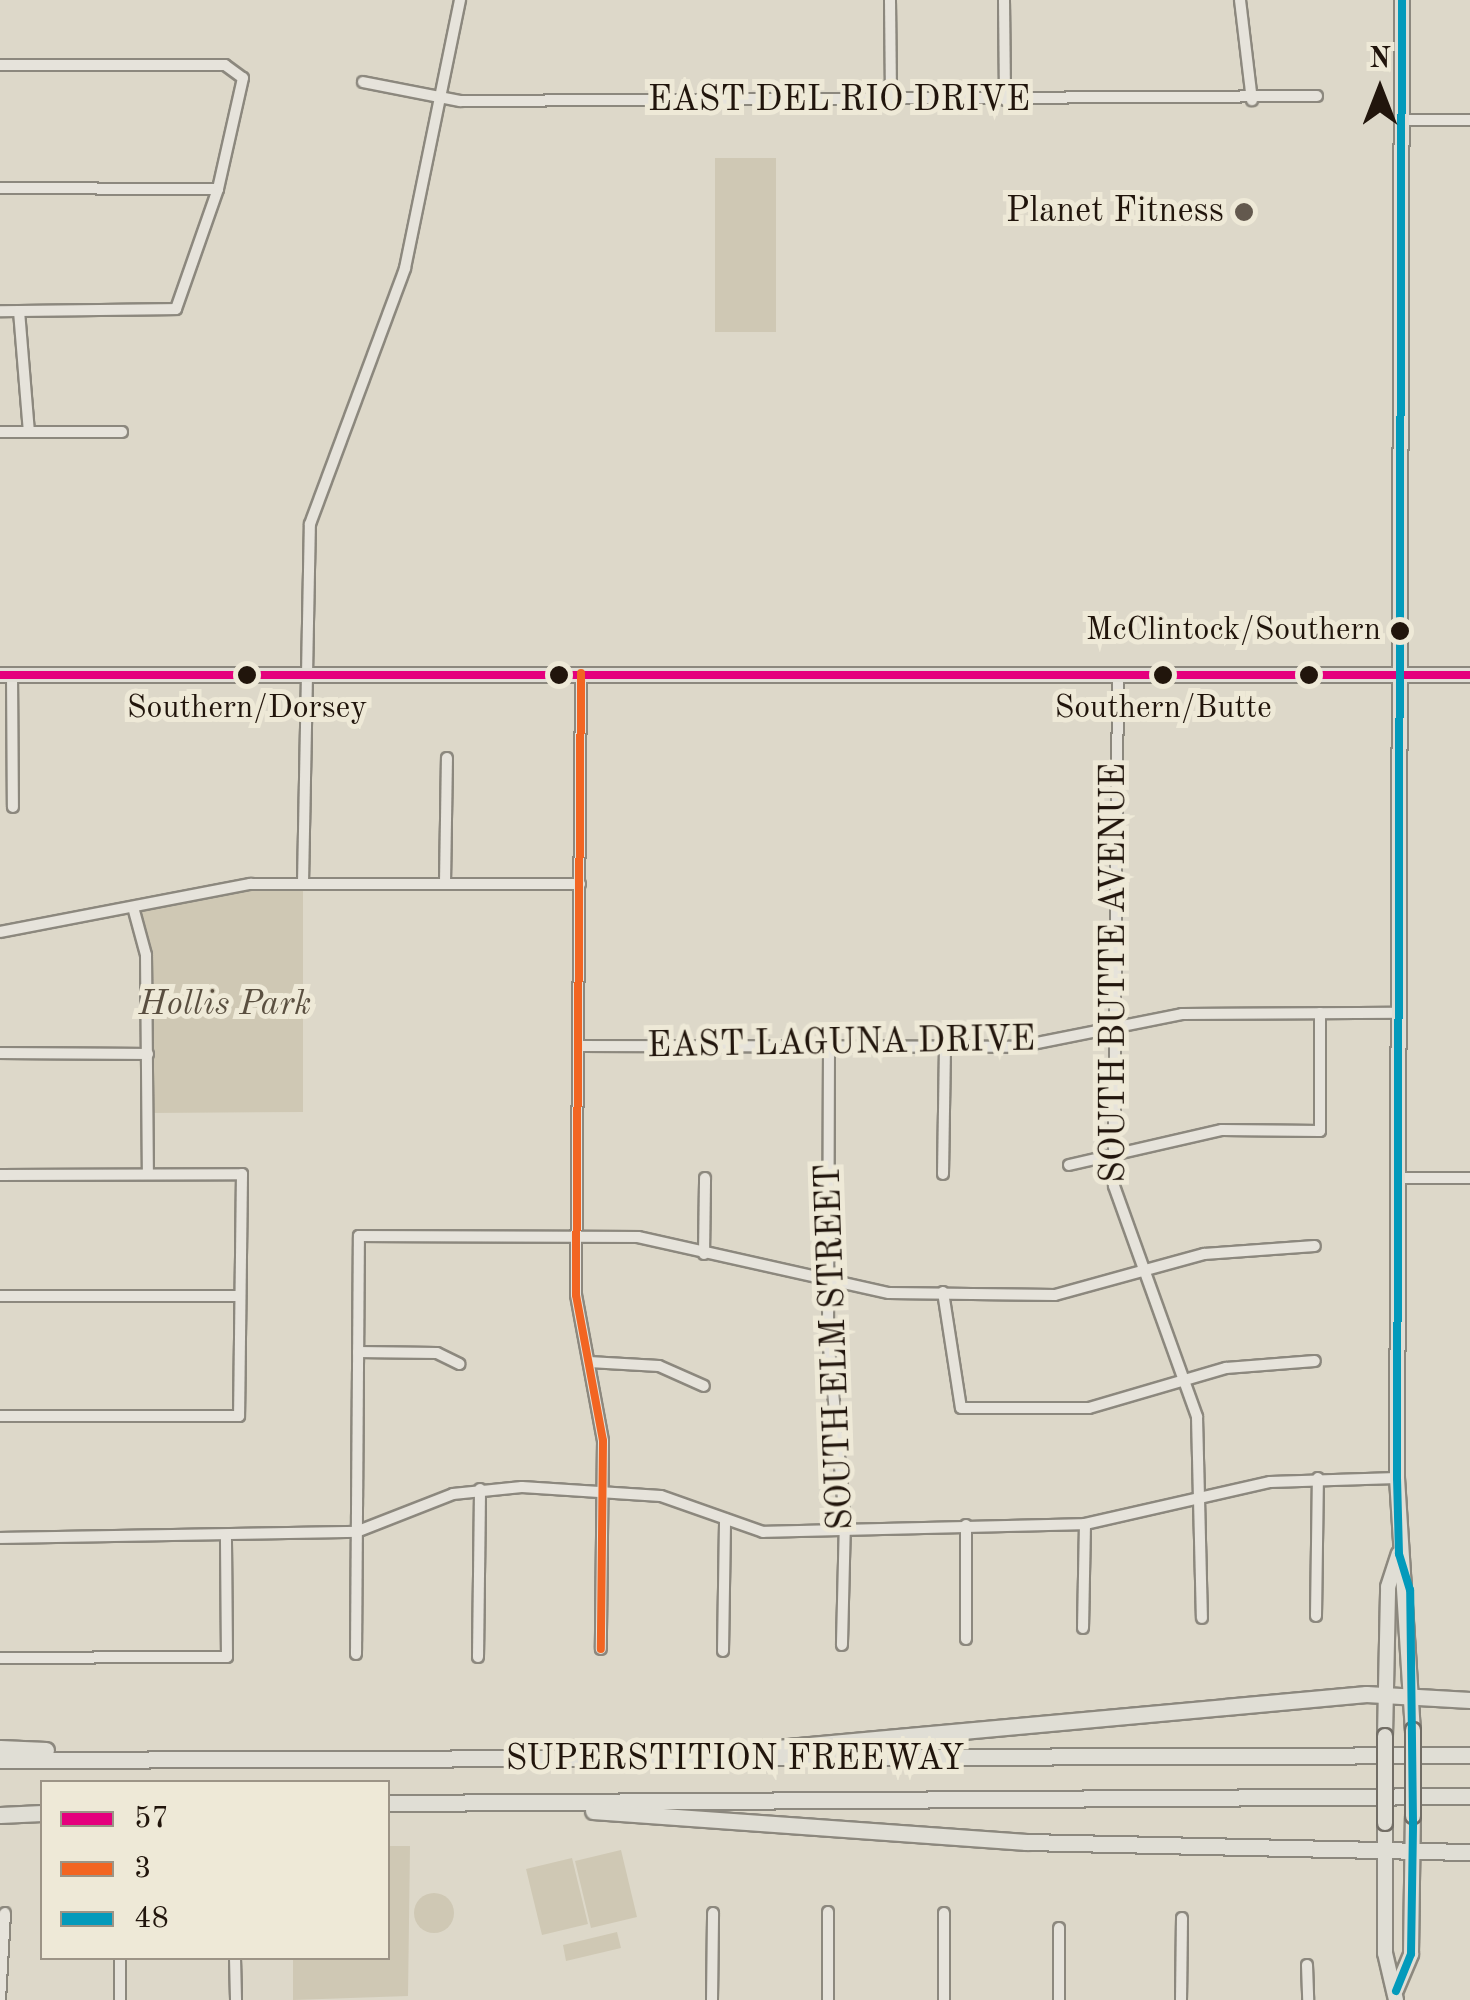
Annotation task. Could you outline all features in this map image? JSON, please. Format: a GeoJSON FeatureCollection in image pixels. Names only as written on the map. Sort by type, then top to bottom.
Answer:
{"type":"FeatureCollection","features":[{"type":"Feature","properties":{"kind":"highway"},"geometry":{"type":"LineString","coordinates":[[628,1762],[1386,1695],[1470,1700]]}},
{"type":"Feature","properties":{"kind":"highway"},"geometry":{"type":"LineString","coordinates":[[0,1748],[190,1758]]}},
{"type":"Feature","properties":{"kind":"highway","name":"SUPERSTITION FREEWAY"},"geometry":{"type":"LineString","coordinates":[[0,1760],[628,1762],[1470,1755]]}},
{"type":"Feature","properties":{"kind":"highway"},"geometry":{"type":"LineString","coordinates":[[1232,1796],[1470,1806]]}},
{"type":"Feature","properties":{"kind":"highway","name":"SUPERSTITION FREEWAY"},"geometry":{"type":"LineString","coordinates":[[390,1804],[1470,1796]]}},
{"type":"Feature","properties":{"kind":"highway"},"geometry":{"type":"LineString","coordinates":[[480,1802],[1026,1842],[1412,1856],[1470,1852]]}},
{"type":"Feature","properties":{"kind":"highway"},"geometry":{"type":"LineString","coordinates":[[0,1806],[40,1810]]}},
{"type":"Feature","properties":{"kind":"highway"},"geometry":{"type":"LineString","coordinates":[[0,1815],[40,1810]]}},
{"type":"Feature","properties":{"kind":"main road"},"geometry":{"type":"LineString","coordinates":[[1396,1995],[1411,1954],[1413,1822],[1410,1590],[1399,1554],[1398,1478],[1402,0]]}},
{"type":"Feature","properties":{"kind":"main road"},"geometry":{"type":"LineString","coordinates":[[6,675],[1470,676]]}},
{"type":"Feature","properties":{"kind":"main road"},"geometry":{"type":"LineString","coordinates":[[1396,1995],[1385,1953],[1385,1822],[1388,1586],[1399,1554]]}},
{"type":"Feature","properties":{"kind":"street"},"geometry":{"type":"LineString","coordinates":[[303,883],[305,675],[312,513],[405,268],[443,100],[460,0]]}},
{"type":"Feature","properties":{"kind":"street"},"geometry":{"type":"LineString","coordinates":[[890,0],[890,101]]}},
{"type":"Feature","properties":{"kind":"street"},"geometry":{"type":"LineString","coordinates":[[1004,0],[1005,100]]}},
{"type":"Feature","properties":{"kind":"street"},"geometry":{"type":"LineString","coordinates":[[1240,0],[1252,100]]}},
{"type":"Feature","properties":{"kind":"street"},"geometry":{"type":"LineString","coordinates":[[0,65],[240,70],[218,189],[176,309],[0,311]]}},
{"type":"Feature","properties":{"kind":"street","name":"EAST DEL RIO DRIVE"},"geometry":{"type":"LineString","coordinates":[[363,82],[443,100],[1252,100],[1317,96]]}},
{"type":"Feature","properties":{"kind":"street"},"geometry":{"type":"LineString","coordinates":[[1403,120],[1470,120]]}},
{"type":"Feature","properties":{"kind":"street"},"geometry":{"type":"LineString","coordinates":[[0,188],[218,189]]}},
{"type":"Feature","properties":{"kind":"street"},"geometry":{"type":"LineString","coordinates":[[19,311],[29,432]]}},
{"type":"Feature","properties":{"kind":"street"},"geometry":{"type":"LineString","coordinates":[[0,432],[122,432]]}},
{"type":"Feature","properties":{"kind":"street"},"geometry":{"type":"LineString","coordinates":[[581,673],[577,1235],[603,1490],[600,1650]]}},
{"type":"Feature","properties":{"kind":"street","name":"SOUTH BUTTE AVENUE"},"geometry":{"type":"LineString","coordinates":[[1118,673],[1112,1156],[1140,1274],[1184,1381],[1203,1452],[1202,1618]]}},
{"type":"Feature","properties":{"kind":"street"},"geometry":{"type":"LineString","coordinates":[[6,675],[12,807]]}},
{"type":"Feature","properties":{"kind":"street"},"geometry":{"type":"LineString","coordinates":[[445,883],[447,758]]}},
{"type":"Feature","properties":{"kind":"street"},"geometry":{"type":"LineString","coordinates":[[0,932],[133,907],[198,890],[303,883],[580,884]]}},
{"type":"Feature","properties":{"kind":"street"},"geometry":{"type":"LineString","coordinates":[[133,907],[146,955],[148,1174]]}},
{"type":"Feature","properties":{"kind":"street"},"geometry":{"type":"LineString","coordinates":[[1068,1165],[1222,1130],[1320,1131],[1320,1013]]}},
{"type":"Feature","properties":{"kind":"street","name":"EAST LAGUNA DRIVE"},"geometry":{"type":"LineString","coordinates":[[578,1046],[1017,1047],[1182,1014],[1401,1013]]}},
{"type":"Feature","properties":{"kind":"street","name":"SOUTH ELM STREET"},"geometry":{"type":"LineString","coordinates":[[829,1048],[828,1285],[846,1532],[842,1646]]}},
{"type":"Feature","properties":{"kind":"street"},"geometry":{"type":"LineString","coordinates":[[943,1174],[945,1048]]}},
{"type":"Feature","properties":{"kind":"street"},"geometry":{"type":"LineString","coordinates":[[0,1054],[148,1054]]}},
{"type":"Feature","properties":{"kind":"street"},"geometry":{"type":"LineString","coordinates":[[0,1175],[242,1174],[239,1416],[0,1416]]}},
{"type":"Feature","properties":{"kind":"street"},"geometry":{"type":"LineString","coordinates":[[704,1254],[705,1178]]}},
{"type":"Feature","properties":{"kind":"street"},"geometry":{"type":"LineString","coordinates":[[1399,1178],[1470,1178]]}},
{"type":"Feature","properties":{"kind":"street"},"geometry":{"type":"LineString","coordinates":[[356,1654],[360,1236],[638,1237],[828,1285],[1055,1294],[1259,1244],[1315,1246]]}},
{"type":"Feature","properties":{"kind":"street"},"geometry":{"type":"LineString","coordinates":[[942,1292],[961,1408],[1089,1408],[1261,1361],[1315,1361]]}},
{"type":"Feature","properties":{"kind":"street"},"geometry":{"type":"LineString","coordinates":[[0,1296],[239,1296]]}},
{"type":"Feature","properties":{"kind":"street"},"geometry":{"type":"LineString","coordinates":[[358,1352],[437,1354],[460,1364]]}},
{"type":"Feature","properties":{"kind":"street"},"geometry":{"type":"LineString","coordinates":[[589,1362],[659,1366],[704,1386]]}},
{"type":"Feature","properties":{"kind":"street"},"geometry":{"type":"LineString","coordinates":[[1316,1616],[1318,1478]]}},
{"type":"Feature","properties":{"kind":"street"},"geometry":{"type":"LineString","coordinates":[[0,1538],[226,1538],[356,1532],[480,1488],[603,1490],[662,1496],[763,1532],[1085,1524],[1318,1478],[1398,1478]]}},
{"type":"Feature","properties":{"kind":"street"},"geometry":{"type":"LineString","coordinates":[[478,1657],[480,1488]]}},
{"type":"Feature","properties":{"kind":"street"},"geometry":{"type":"LineString","coordinates":[[722,1651],[725,1519]]}},
{"type":"Feature","properties":{"kind":"street"},"geometry":{"type":"LineString","coordinates":[[1083,1628],[1085,1524]]}},
{"type":"Feature","properties":{"kind":"street"},"geometry":{"type":"LineString","coordinates":[[966,1525],[966,1639]]}},
{"type":"Feature","properties":{"kind":"street"},"geometry":{"type":"LineString","coordinates":[[0,1658],[227,1658],[226,1538]]}},
{"type":"Feature","properties":{"kind":"street"},"geometry":{"type":"LineString","coordinates":[[828,1912],[828,2000]]}},
{"type":"Feature","properties":{"kind":"street"},"geometry":{"type":"LineString","coordinates":[[0,2000],[5,1913]]}},
{"type":"Feature","properties":{"kind":"street"},"geometry":{"type":"LineString","coordinates":[[712,2000],[713,1913]]}},
{"type":"Feature","properties":{"kind":"street"},"geometry":{"type":"LineString","coordinates":[[944,1913],[944,2000]]}},
{"type":"Feature","properties":{"kind":"street"},"geometry":{"type":"LineString","coordinates":[[1182,1918],[1182,2000]]}},
{"type":"Feature","properties":{"kind":"street"},"geometry":{"type":"LineString","coordinates":[[1059,1928],[1060,2000]]}},
{"type":"Feature","properties":{"kind":"street"},"geometry":{"type":"LineString","coordinates":[[120,1960],[120,2000]]}},
{"type":"Feature","properties":{"kind":"street"},"geometry":{"type":"LineString","coordinates":[[236,1960],[236,2000]]}},
{"type":"Feature","properties":{"kind":"street"},"geometry":{"type":"LineString","coordinates":[[1308,1965],[1308,2000]]}},
{"type":"Feature","properties":{"kind":"green space"},"geometry":{"type":"Polygon","coordinates":[[[715,158],[776,158],[776,332],[715,332],[715,158]]]}},
{"type":"Feature","properties":{"kind":"green space","name":"Hollis Park"},"geometry":{"type":"Polygon","coordinates":[[[303,883],[303,1112],[148,1113],[146,955],[133,907],[199,889],[303,883]]]}},
{"type":"Feature","properties":{"kind":"green space"},"geometry":{"type":"Polygon","coordinates":[[[390,1846],[410,1846],[408,1996],[293,2000],[293,1960],[390,1960],[390,1846]]]}},
{"type":"Feature","properties":{"kind":"green space"},"geometry":{"type":"Polygon","coordinates":[[[621,1850],[637,1917],[591,1928],[575,1861],[621,1850]]]}},
{"type":"Feature","properties":{"kind":"green space"},"geometry":{"type":"Polygon","coordinates":[[[572,1858],[588,1924],[542,1935],[526,1869],[572,1858]]]}},
{"type":"Feature","properties":{"kind":"green space"},"geometry":{"type":"Polygon","coordinates":[[[434,1893],[448,1899],[454,1913],[448,1927],[434,1933],[420,1927],[414,1913],[420,1899],[434,1893]]]}},
{"type":"Feature","properties":{"kind":"green space"},"geometry":{"type":"Polygon","coordinates":[[[617,1932],[621,1948],[566,1961],[563,1945],[617,1932]]]}},
{"type":"Feature","properties":{"kind":"transit line","name":"48"},"geometry":{"type":"LineString","coordinates":[[1396,1991],[1411,1954],[1413,1822],[1410,1590],[1399,1554],[1397,1478],[1402,0]]}},
{"type":"Feature","properties":{"kind":"transit line","name":"3"},"geometry":{"type":"LineString","coordinates":[[581,673],[576,1295],[603,1441],[601,1649]]}},
{"type":"Feature","properties":{"kind":"transit line","name":"57"},"geometry":{"type":"LineString","coordinates":[[0,675],[1470,675]]}},
{"type":"Feature","properties":{"kind":"place","name":"Planet Fitness"},"geometry":{"type":"Point","coordinates":[1244,212]}},
{"type":"Feature","properties":{"kind":"place","name":"McClintock/Southern"},"geometry":{"type":"Point","coordinates":[1400,631]}},
{"type":"Feature","properties":{"kind":"place","name":"Southern/Dorsey"},"geometry":{"type":"Point","coordinates":[247,675]}},
{"type":"Feature","properties":{"kind":"place","name":"Southern/Butte"},"geometry":{"type":"Point","coordinates":[1163,675]}}]}
